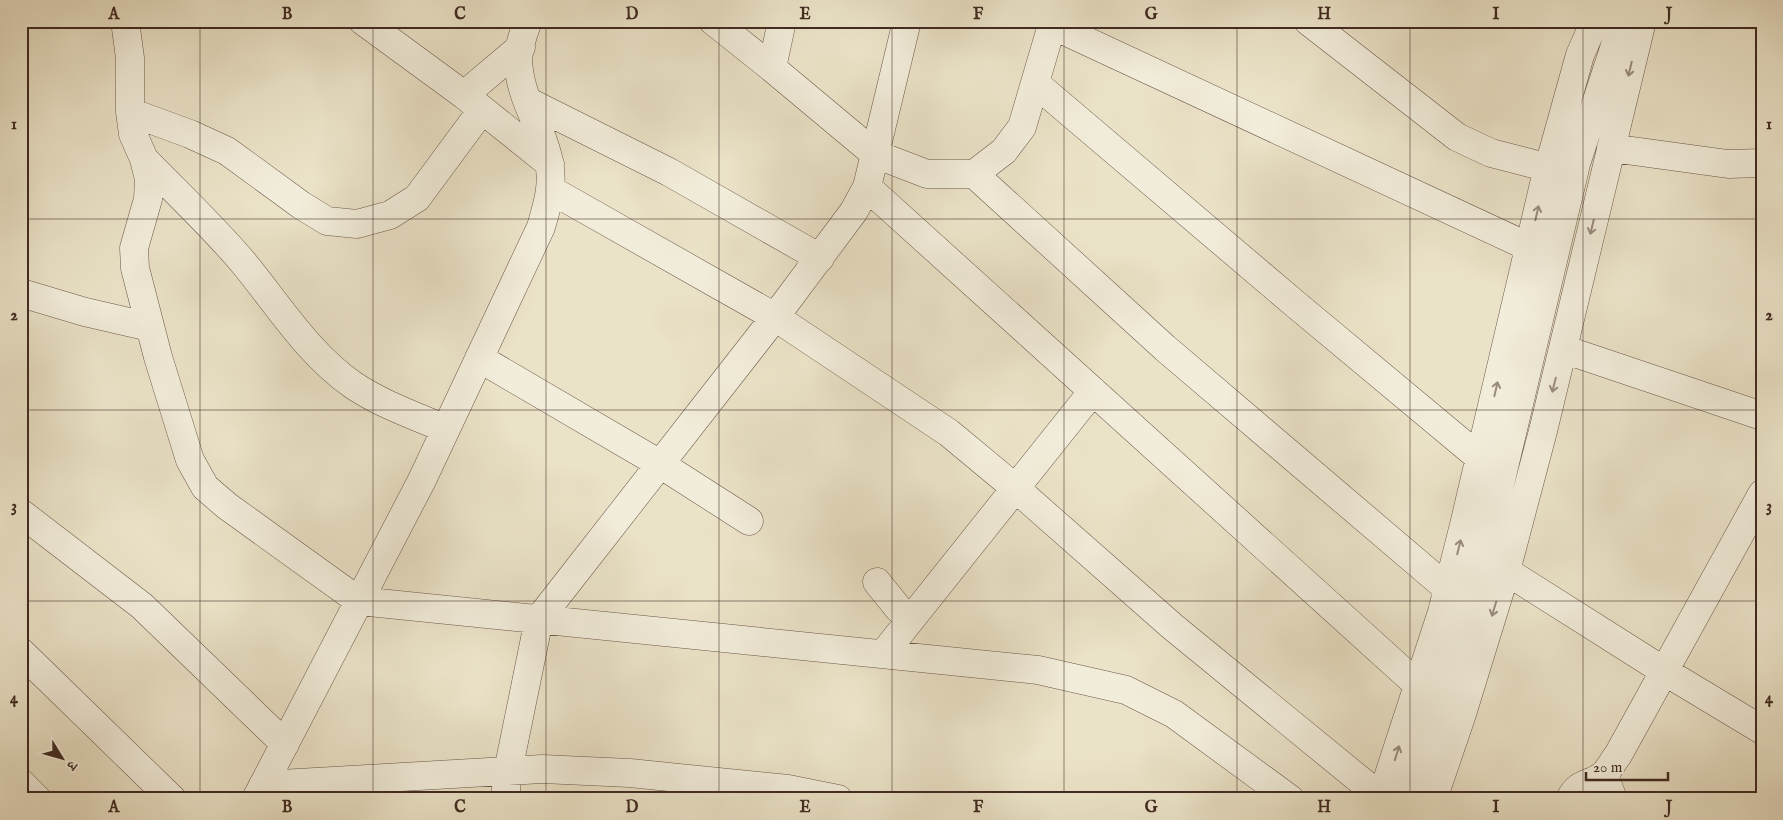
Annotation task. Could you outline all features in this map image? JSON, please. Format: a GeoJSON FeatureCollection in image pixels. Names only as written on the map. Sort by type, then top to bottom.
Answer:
{"type":"FeatureCollection","features":[{"type":"Feature","properties":{"kind":"street"},"geometry":{"type":"LineString","coordinates":[[125,21],[130,58],[130,112],[134,134],[144,159],[149,179],[148,200],[134,248],[135,268],[150,327],[190,460],[205,487],[227,506],[359,601],[1038,670],[1126,690],[1174,714],[1290,799]]}},
{"type":"Feature","properties":{"kind":"street"},"geometry":{"type":"LineString","coordinates":[[363,21],[473,103],[550,177],[774,317],[949,433],[1014,487],[1173,627],[1381,798],[1448,589],[1549,168],[1580,55],[1595,21]]}},
{"type":"Feature","properties":{"kind":"street"},"geometry":{"type":"LineString","coordinates":[[260,792],[422,480],[542,227],[550,177],[541,134],[527,101],[518,69],[521,38],[528,21]]}},
{"type":"Feature","properties":{"kind":"street"},"geometry":{"type":"LineString","coordinates":[[713,21],[875,154],[927,174],[974,174],[1004,151],[1022,127],[1035,83],[1049,22],[1529,247]]}},
{"type":"Feature","properties":{"kind":"street"},"geometry":{"type":"LineString","coordinates":[[772,68],[782,21]]}},
{"type":"Feature","properties":{"kind":"street"},"geometry":{"type":"LineString","coordinates":[[505,799],[508,771],[539,619],[820,258],[854,211],[867,187],[907,21]]}},
{"type":"Feature","properties":{"kind":"street"},"geometry":{"type":"LineString","coordinates":[[1308,21],[1457,137],[1491,153],[1549,168]]}},
{"type":"Feature","properties":{"kind":"street"},"geometry":{"type":"LineString","coordinates":[[1410,799],[1448,678],[1485,547],[1576,164],[1623,21]]}},
{"type":"Feature","properties":{"kind":"street"},"geometry":{"type":"LineString","coordinates":[[1433,799],[1462,714],[1506,571],[1543,431],[1642,21]]}},
{"type":"Feature","properties":{"kind":"street"},"geometry":{"type":"LineString","coordinates":[[130,112],[190,134],[226,151],[301,206],[326,221],[357,224],[390,215],[417,198],[473,103],[521,47]]}},
{"type":"Feature","properties":{"kind":"street"},"geometry":{"type":"LineString","coordinates":[[1035,83],[1480,458]]}},
{"type":"Feature","properties":{"kind":"street"},"geometry":{"type":"LineString","coordinates":[[527,101],[669,172],[820,258]]}},
{"type":"Feature","properties":{"kind":"street"},"geometry":{"type":"LineString","coordinates":[[1612,148],[1728,164],[1762,163]]}},
{"type":"Feature","properties":{"kind":"street"},"geometry":{"type":"LineString","coordinates":[[144,159],[241,260],[295,328],[330,366],[353,385],[382,402],[446,429]]}},
{"type":"Feature","properties":{"kind":"street"},"geometry":{"type":"LineString","coordinates":[[974,174],[1165,348],[1448,589]]}},
{"type":"Feature","properties":{"kind":"street"},"geometry":{"type":"LineString","coordinates":[[867,187],[1418,685]]}},
{"type":"Feature","properties":{"kind":"street"},"geometry":{"type":"LineString","coordinates":[[21,293],[85,312],[150,327]]}},
{"type":"Feature","properties":{"kind":"street"},"geometry":{"type":"LineString","coordinates":[[1563,348],[1762,416]]}},
{"type":"Feature","properties":{"kind":"street"},"geometry":{"type":"LineString","coordinates":[[480,358],[660,464],[749,521]]}},
{"type":"Feature","properties":{"kind":"street"},"geometry":{"type":"LineString","coordinates":[[884,653],[1014,487],[1093,391]]}},
{"type":"Feature","properties":{"kind":"street"},"geometry":{"type":"LineString","coordinates":[[1570,799],[1582,784],[1595,780],[1608,787],[1631,734],[1664,671],[1762,494]]}},
{"type":"Feature","properties":{"kind":"street"},"geometry":{"type":"LineString","coordinates":[[21,514],[142,606],[285,744]]}},
{"type":"Feature","properties":{"kind":"street"},"geometry":{"type":"LineString","coordinates":[[1506,571],[1664,671],[1762,730]]}},
{"type":"Feature","properties":{"kind":"street"},"geometry":{"type":"LineString","coordinates":[[877,582],[910,620]]}},
{"type":"Feature","properties":{"kind":"street"},"geometry":{"type":"LineString","coordinates":[[21,652],[172,799]]}},
{"type":"Feature","properties":{"kind":"street"},"geometry":{"type":"LineString","coordinates":[[260,792],[542,769],[630,772],[788,788],[838,799]]}},
{"type":"Feature","properties":{"kind":"street"},"geometry":{"type":"LineString","coordinates":[[21,783],[37,799]]}}]}
